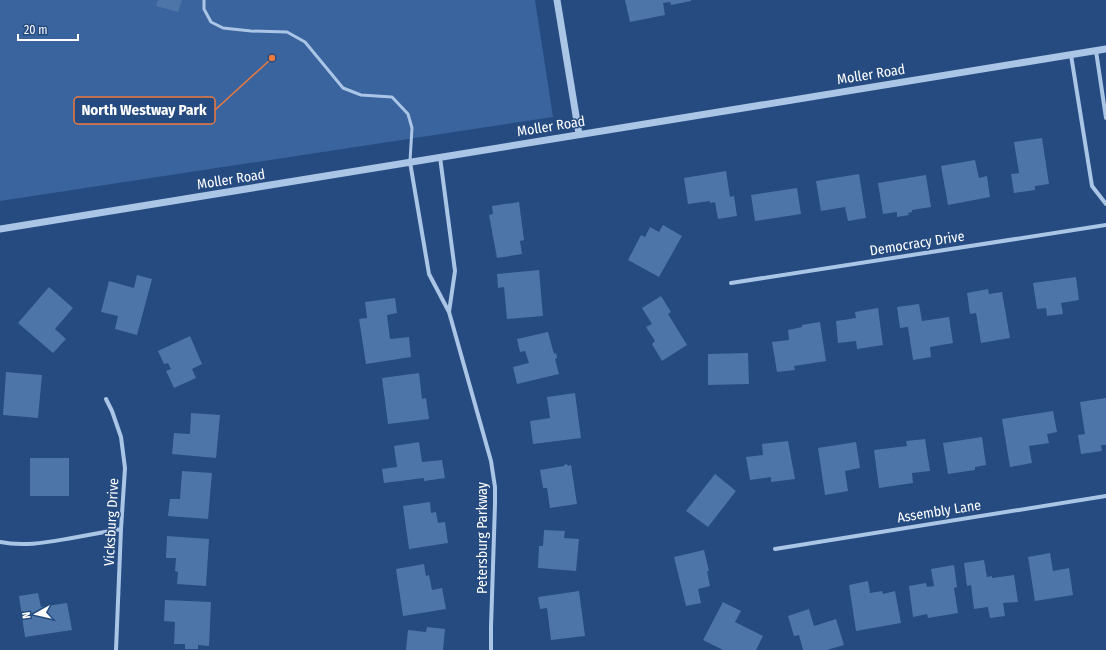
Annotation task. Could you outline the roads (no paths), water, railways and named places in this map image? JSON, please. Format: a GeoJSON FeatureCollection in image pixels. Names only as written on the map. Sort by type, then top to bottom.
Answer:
{"type":"FeatureCollection","features":[{"type":"Feature","properties":{"kind":"street"},"geometry":{"type":"LineString","coordinates":[[557,0],[579,134]]}},
{"type":"Feature","properties":{"kind":"street","name":"Moller Road"},"geometry":{"type":"LineString","coordinates":[[0,229],[1106,49]]}},
{"type":"Feature","properties":{"kind":"street"},"geometry":{"type":"LineString","coordinates":[[1096,51],[1106,118]]}},
{"type":"Feature","properties":{"kind":"street"},"geometry":{"type":"LineString","coordinates":[[1071,55],[1092,186],[1106,204]]}},
{"type":"Feature","properties":{"kind":"street","name":"Petersburg Parkway"},"geometry":{"type":"LineString","coordinates":[[440,157],[455,272],[449,312]]}},
{"type":"Feature","properties":{"kind":"street","name":"Petersburg Parkway"},"geometry":{"type":"LineString","coordinates":[[410,162],[429,274],[449,312],[491,461],[495,487],[491,650]]}},
{"type":"Feature","properties":{"kind":"street","name":"Democracy Drive"},"geometry":{"type":"LineString","coordinates":[[731,283],[1106,225]]}},
{"type":"Feature","properties":{"kind":"street","name":"Vicksburg Drive"},"geometry":{"type":"LineString","coordinates":[[106,399],[121,437],[125,464],[116,650]]}},
{"type":"Feature","properties":{"kind":"street","name":"Assembly Lane"},"geometry":{"type":"LineString","coordinates":[[775,549],[1106,496]]}},
{"type":"Feature","properties":{"kind":"street"},"geometry":{"type":"LineString","coordinates":[[0,542],[9,544],[31,544],[121,529]]}},
{"type":"Feature","properties":{"kind":"lane"},"geometry":{"type":"LineString","coordinates":[[204,0],[204,9],[211,22],[223,28],[251,31],[287,32],[305,42],[343,88],[361,94],[392,97],[408,114],[412,128],[410,162]]}},
{"type":"Feature","properties":{"kind":"place","name":"North Westway Park"},"geometry":{"type":"Point","coordinates":[272,58]}}]}
